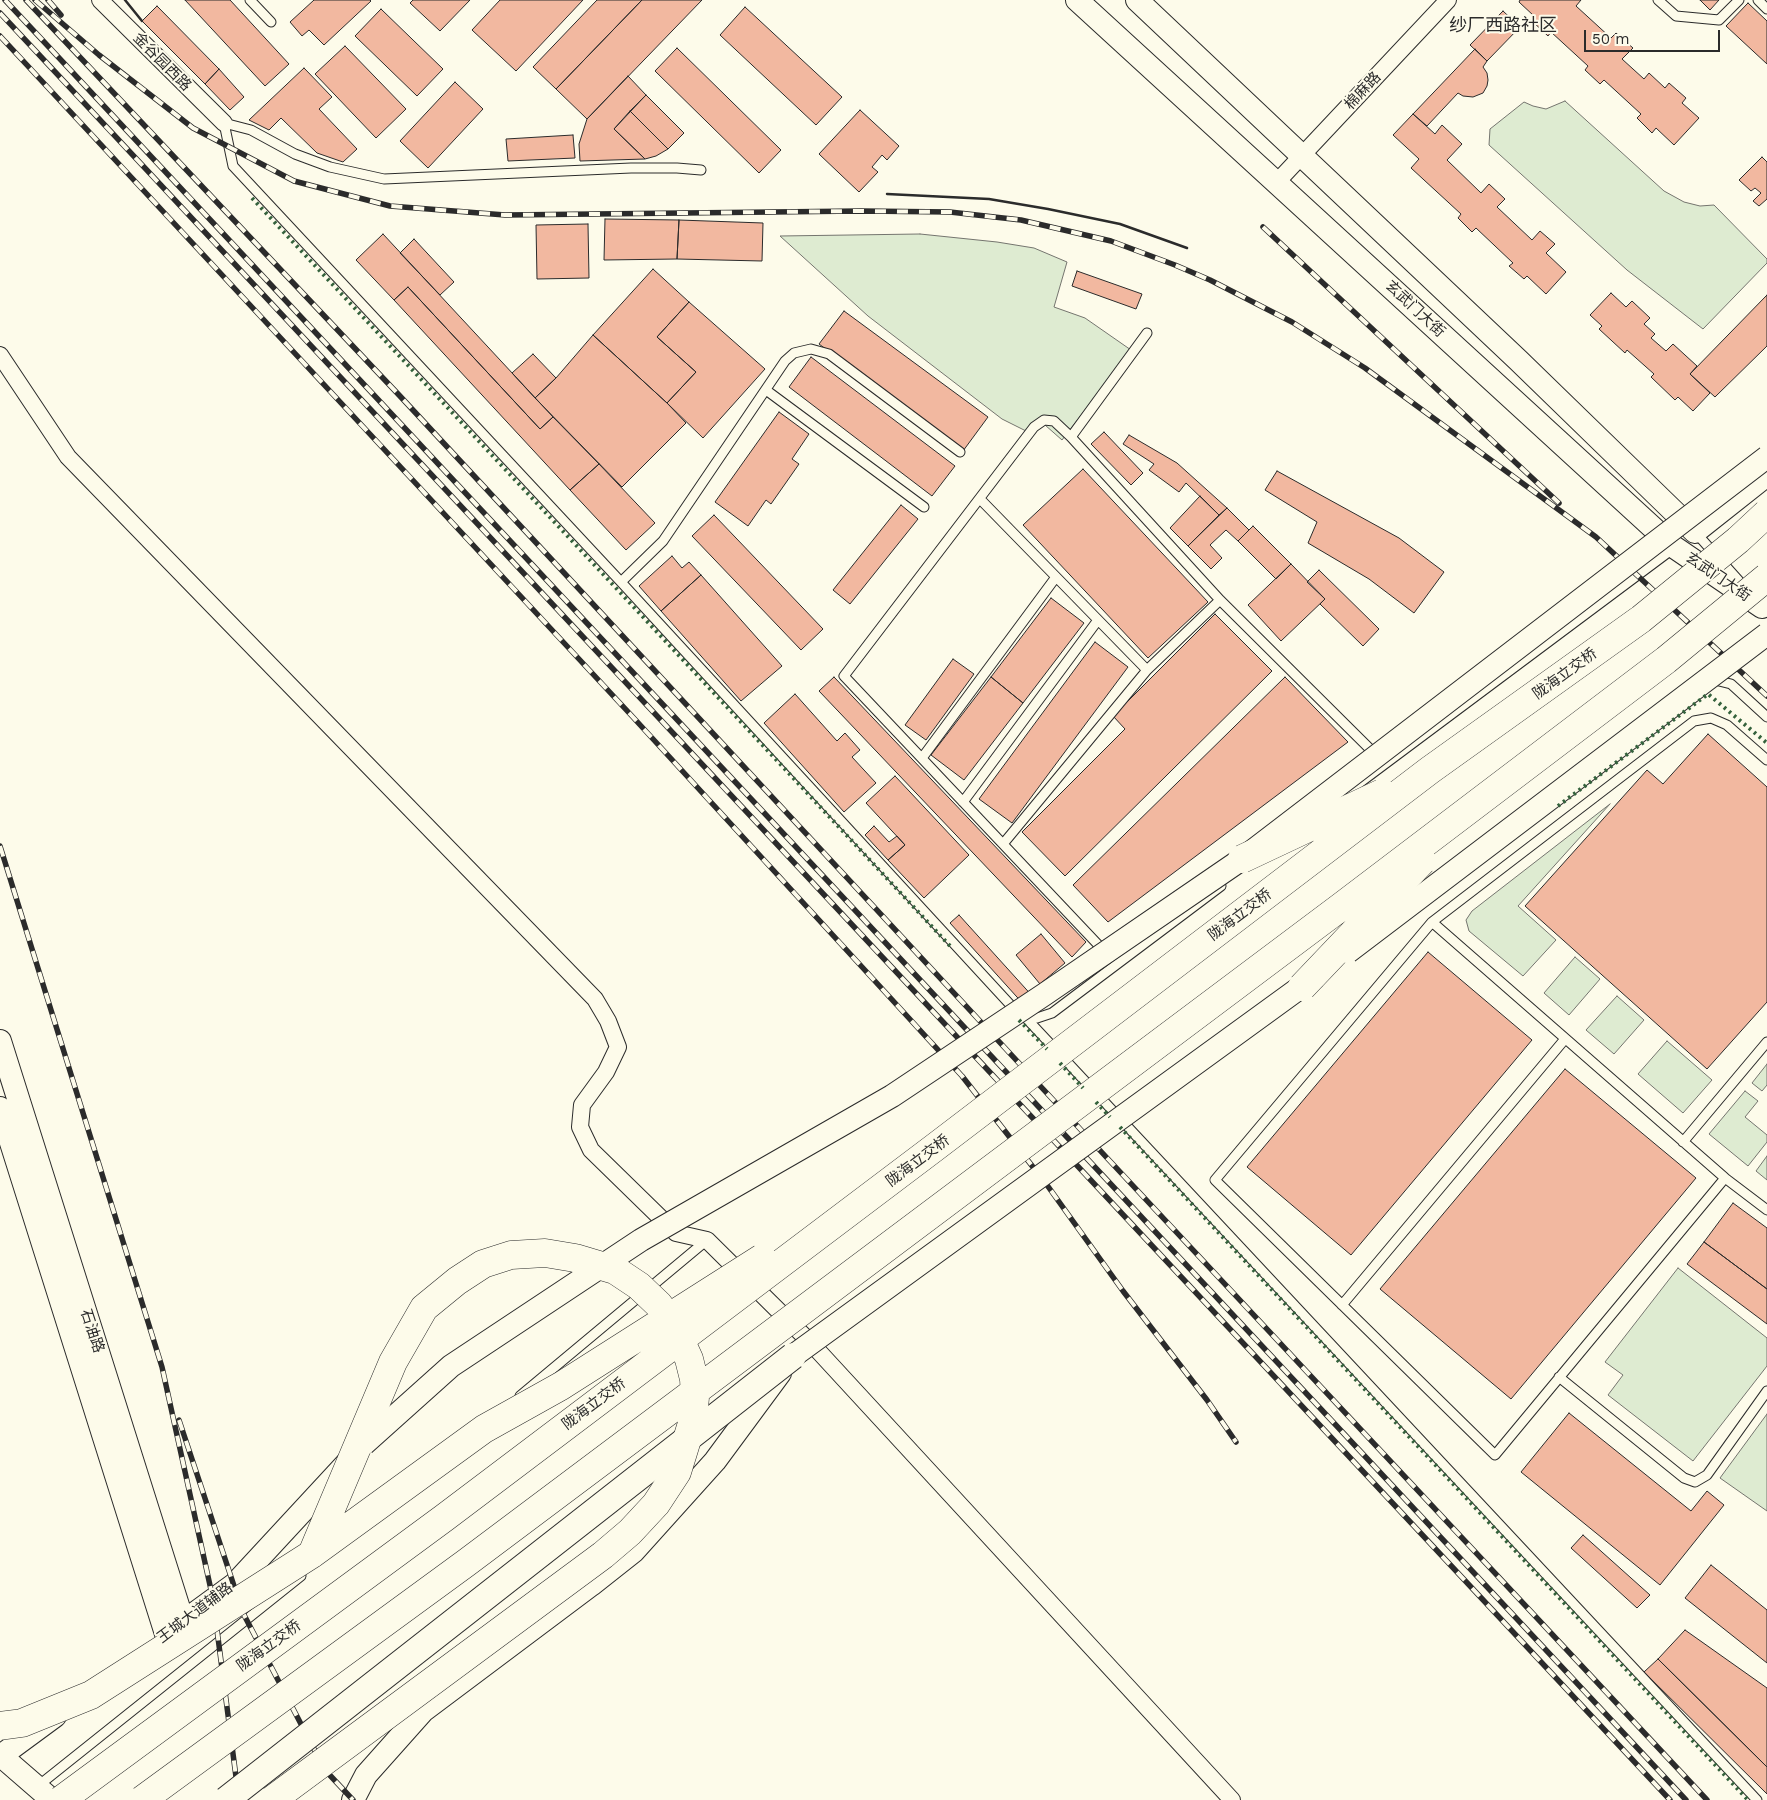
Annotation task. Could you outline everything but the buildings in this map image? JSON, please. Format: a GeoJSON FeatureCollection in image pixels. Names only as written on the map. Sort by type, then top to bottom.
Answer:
{"type":"FeatureCollection","features":[{"type":"Feature","properties":{"kind":"highway","name":"陇海立交桥"},"geometry":{"type":"LineString","coordinates":[[61,1800],[444,1518],[1430,770],[1641,619],[1738,540],[1767,512]]}},
{"type":"Feature","properties":{"kind":"highway"},"geometry":{"type":"LineString","coordinates":[[142,1800],[466,1563],[1342,906],[1666,660],[1767,577]]}},
{"type":"Feature","properties":{"kind":"highway"},"geometry":{"type":"LineString","coordinates":[[1246,862],[1430,770]]}},
{"type":"Feature","properties":{"kind":"highway"},"geometry":{"type":"LineString","coordinates":[[1302,987],[1483,798]]}},
{"type":"Feature","properties":{"kind":"highway"},"geometry":{"type":"LineString","coordinates":[[0,1726],[22,1723],[91,1696],[317,1559],[484,1429],[561,1386],[934,1148]]}},
{"type":"Feature","properties":{"kind":"highway"},"geometry":{"type":"LineString","coordinates":[[272,1800],[603,1555],[630,1532],[656,1504],[677,1472],[692,1420],[695,1397],[694,1378],[689,1359],[673,1324],[658,1304],[639,1286],[615,1270],[575,1258],[545,1253],[510,1255],[483,1264],[457,1280],[424,1308],[393,1362],[317,1559]]}},
{"type":"Feature","properties":{"kind":"main road","name":"玄武门大街"},"geometry":{"type":"LineString","coordinates":[[1077,0],[1277,182],[1765,608]]}},
{"type":"Feature","properties":{"kind":"main road","name":"玄武门大街"},"geometry":{"type":"LineString","coordinates":[[1137,0],[1518,360],[1685,540]]}},
{"type":"Feature","properties":{"kind":"main road","name":"王城大道辅路"},"geometry":{"type":"LineString","coordinates":[[1,1755],[235,1584],[364,1444],[451,1366],[641,1240],[892,1096],[1246,862],[1767,457]]}},
{"type":"Feature","properties":{"kind":"main road"},"geometry":{"type":"LineString","coordinates":[[1685,540],[1767,475]]}},
{"type":"Feature","properties":{"kind":"main road"},"geometry":{"type":"LineString","coordinates":[[226,1800],[793,1356],[1302,987],[1767,634]]}},
{"type":"Feature","properties":{"kind":"main road","name":"石油路"},"geometry":{"type":"LineString","coordinates":[[0,1041],[183,1621]]}},
{"type":"Feature","properties":{"kind":"main road","name":"石油路"},"geometry":{"type":"LineString","coordinates":[[0,1108],[166,1634]]}},
{"type":"Feature","properties":{"kind":"main road"},"geometry":{"type":"LineString","coordinates":[[353,1800],[366,1775],[423,1711],[592,1585],[634,1551],[715,1461],[793,1356]]}},
{"type":"Feature","properties":{"kind":"main road"},"geometry":{"type":"LineString","coordinates":[[1,1755],[45,1793]]}},
{"type":"Feature","properties":{"kind":"street","name":"金谷园西路"},"geometry":{"type":"LineString","coordinates":[[100,0],[224,123]]}},
{"type":"Feature","properties":{"kind":"street","name":"棉麻路"},"geometry":{"type":"LineString","coordinates":[[1277,182],[1448,0]]}},
{"type":"Feature","properties":{"kind":"street"},"geometry":{"type":"LineString","coordinates":[[0,355],[68,457],[595,999],[608,1021],[618,1048],[606,1072],[582,1105],[580,1127],[591,1150],[676,1233],[707,1240],[810,1342],[1232,1800]]}},
{"type":"Feature","properties":{"kind":"lane"},"geometry":{"type":"LineString","coordinates":[[250,0],[271,22]]}},
{"type":"Feature","properties":{"kind":"lane"},"geometry":{"type":"LineString","coordinates":[[1658,0],[1676,16],[1720,20],[1739,0]]}},
{"type":"Feature","properties":{"kind":"lane"},"geometry":{"type":"LineString","coordinates":[[1758,0],[1767,9]]}},
{"type":"Feature","properties":{"kind":"lane"},"geometry":{"type":"LineString","coordinates":[[701,170],[631,168],[384,179],[330,167],[295,154],[250,130],[224,123],[233,166],[621,582],[1009,1004],[1026,1018],[1757,1800]]}},
{"type":"Feature","properties":{"kind":"lane"},"geometry":{"type":"LineString","coordinates":[[1071,437],[1147,333]]}},
{"type":"Feature","properties":{"kind":"lane"},"geometry":{"type":"LineString","coordinates":[[621,582],[662,541],[785,361],[794,353],[811,349],[829,354],[960,452]]}},
{"type":"Feature","properties":{"kind":"lane"},"geometry":{"type":"LineString","coordinates":[[766,390],[924,507]]}},
{"type":"Feature","properties":{"kind":"lane"},"geometry":{"type":"LineString","coordinates":[[1116,965],[844,676],[1034,427],[1044,420],[1054,421],[1071,437],[1220,600],[1385,764]]}},
{"type":"Feature","properties":{"kind":"lane"},"geometry":{"type":"LineString","coordinates":[[980,499],[1147,670]]}},
{"type":"Feature","properties":{"kind":"lane"},"geometry":{"type":"LineString","coordinates":[[1346,794],[1685,540]]}},
{"type":"Feature","properties":{"kind":"lane"},"geometry":{"type":"LineString","coordinates":[[922,758],[1056,577]]}},
{"type":"Feature","properties":{"kind":"lane"},"geometry":{"type":"LineString","coordinates":[[1002,844],[1147,670],[1220,600]]}},
{"type":"Feature","properties":{"kind":"lane"},"geometry":{"type":"LineString","coordinates":[[963,802],[1098,620]]}},
{"type":"Feature","properties":{"kind":"lane"},"geometry":{"type":"LineString","coordinates":[[1118,1117],[1715,680],[1732,684],[1767,717]]}},
{"type":"Feature","properties":{"kind":"lane"},"geometry":{"type":"LineString","coordinates":[[1725,1178],[1495,1455],[1214,1180],[1432,922],[1694,721],[1711,718],[1727,725],[1767,760]]}},
{"type":"Feature","properties":{"kind":"lane"},"geometry":{"type":"LineString","coordinates":[[1246,862],[1322,811]]}},
{"type":"Feature","properties":{"kind":"lane"},"geometry":{"type":"LineString","coordinates":[[1026,1018],[1037,1018],[1052,1013],[1227,882]]}},
{"type":"Feature","properties":{"kind":"lane"},"geometry":{"type":"LineString","coordinates":[[1432,922],[1683,1142],[1725,1178],[1767,1210]]}},
{"type":"Feature","properties":{"kind":"lane"},"geometry":{"type":"LineString","coordinates":[[1342,1305],[1566,1039]]}},
{"type":"Feature","properties":{"kind":"lane"},"geometry":{"type":"LineString","coordinates":[[1683,1142],[1767,1042]]}},
{"type":"Feature","properties":{"kind":"lane"},"geometry":{"type":"LineString","coordinates":[[45,1793],[317,1559],[707,1240]]}},
{"type":"Feature","properties":{"kind":"lane"},"geometry":{"type":"LineString","coordinates":[[1559,1378],[1684,1478],[1695,1482],[1707,1475],[1767,1391]]}},
{"type":"Feature","properties":{"kind":"green space"},"geometry":{"type":"Polygon","coordinates":[[[1565,101],[1664,191],[1684,202],[1700,206],[1714,205],[1767,259],[1767,263],[1703,329],[1627,270],[1489,145],[1490,129],[1524,102],[1546,109],[1565,101]]]}},
{"type":"Feature","properties":{"kind":"green space"},"geometry":{"type":"Polygon","coordinates":[[[920,234],[1034,248],[1067,262],[1054,307],[1085,318],[1131,350],[1062,440],[1045,425],[1028,432],[1002,419],[868,316],[780,236],[920,234]]]}},
{"type":"Feature","properties":{"kind":"green space"},"geometry":{"type":"Polygon","coordinates":[[[1610,804],[1518,906],[1556,940],[1523,976],[1469,931],[1466,920],[1472,911],[1610,804]]]}},
{"type":"Feature","properties":{"kind":"green space"},"geometry":{"type":"Polygon","coordinates":[[[1575,957],[1600,979],[1569,1015],[1544,993],[1575,957]]]}},
{"type":"Feature","properties":{"kind":"green space"},"geometry":{"type":"Polygon","coordinates":[[[1617,996],[1644,1020],[1614,1054],[1586,1030],[1617,996]]]}},
{"type":"Feature","properties":{"kind":"green space"},"geometry":{"type":"Polygon","coordinates":[[[1667,1041],[1712,1080],[1683,1113],[1638,1074],[1667,1041]]]}},
{"type":"Feature","properties":{"kind":"green space"},"geometry":{"type":"Polygon","coordinates":[[[1767,1064],[1767,1085],[1762,1091],[1752,1083],[1767,1064]]]}},
{"type":"Feature","properties":{"kind":"green space"},"geometry":{"type":"Polygon","coordinates":[[[1745,1091],[1758,1101],[1745,1117],[1767,1135],[1767,1142],[1748,1166],[1709,1134],[1745,1091]]]}},
{"type":"Feature","properties":{"kind":"green space"},"geometry":{"type":"Polygon","coordinates":[[[1767,1156],[1767,1180],[1756,1171],[1767,1156]]]}},
{"type":"Feature","properties":{"kind":"green space"},"geometry":{"type":"Polygon","coordinates":[[[1678,1268],[1767,1338],[1767,1366],[1693,1461],[1608,1395],[1623,1375],[1605,1362],[1678,1268]]]}},
{"type":"Feature","properties":{"kind":"green space"},"geometry":{"type":"Polygon","coordinates":[[[1767,1414],[1767,1511],[1720,1478],[1767,1414]]]}},
{"type":"Feature","properties":{"kind":"railway"},"geometry":{"type":"LineString","coordinates":[[5,0],[1686,1800]]}},
{"type":"Feature","properties":{"kind":"railway"},"geometry":{"type":"LineString","coordinates":[[26,0],[399,395],[1108,1159],[1707,1800]]}},
{"type":"Feature","properties":{"kind":"railway"},"geometry":{"type":"LineString","coordinates":[[35,0],[99,55],[193,128],[294,181],[390,206],[505,215],[861,211],[950,212],[1021,220],[1111,241],[1175,265],[1210,280],[1292,322],[1365,368],[1596,537],[1767,696]]}},
{"type":"Feature","properties":{"kind":"railway"},"geometry":{"type":"LineString","coordinates":[[48,0],[61,15]]}},
{"type":"Feature","properties":{"kind":"railway"},"geometry":{"type":"LineString","coordinates":[[0,13],[1670,1800]]}},
{"type":"Feature","properties":{"kind":"railway"},"geometry":{"type":"LineString","coordinates":[[0,36],[631,715],[962,1076],[1047,1185],[1123,1291],[1207,1400],[1236,1442]]}},
{"type":"Feature","properties":{"kind":"railway"},"geometry":{"type":"LineString","coordinates":[[1263,227],[1559,503]]}},
{"type":"Feature","properties":{"kind":"railway"},"geometry":{"type":"LineString","coordinates":[[0,846],[162,1367],[213,1599],[239,1800]]}},
{"type":"Feature","properties":{"kind":"railway"},"geometry":{"type":"LineString","coordinates":[[179,1420],[243,1613],[325,1770],[353,1800]]}},
{"type":"Feature","properties":{"kind":"hedge"},"geometry":{"type":"LineString","coordinates":[[252,198],[951,947]]}},
{"type":"Feature","properties":{"kind":"hedge"},"geometry":{"type":"LineString","coordinates":[[1558,806],[1708,694],[1767,743]]}},
{"type":"Feature","properties":{"kind":"hedge"},"geometry":{"type":"LineString","coordinates":[[1019,1020],[1047,1049]]}},
{"type":"Feature","properties":{"kind":"hedge"},"geometry":{"type":"LineString","coordinates":[[1060,1063],[1083,1088]]}},
{"type":"Feature","properties":{"kind":"hedge"},"geometry":{"type":"LineString","coordinates":[[1096,1102],[1110,1117]]}},
{"type":"Feature","properties":{"kind":"hedge"},"geometry":{"type":"LineString","coordinates":[[1120,1127],[1748,1800]]}},
{"type":"Feature","properties":{"kind":"wall"},"geometry":{"type":"LineString","coordinates":[[125,0],[142,21]]}},
{"type":"Feature","properties":{"kind":"wall"},"geometry":{"type":"LineString","coordinates":[[887,194],[989,199],[1048,209],[1120,224],[1187,248]]}},
{"type":"Feature","properties":{"kind":"district","name":"纱厂西路社区"},"geometry":{"type":"Point","coordinates":[1503,26]}}]}
